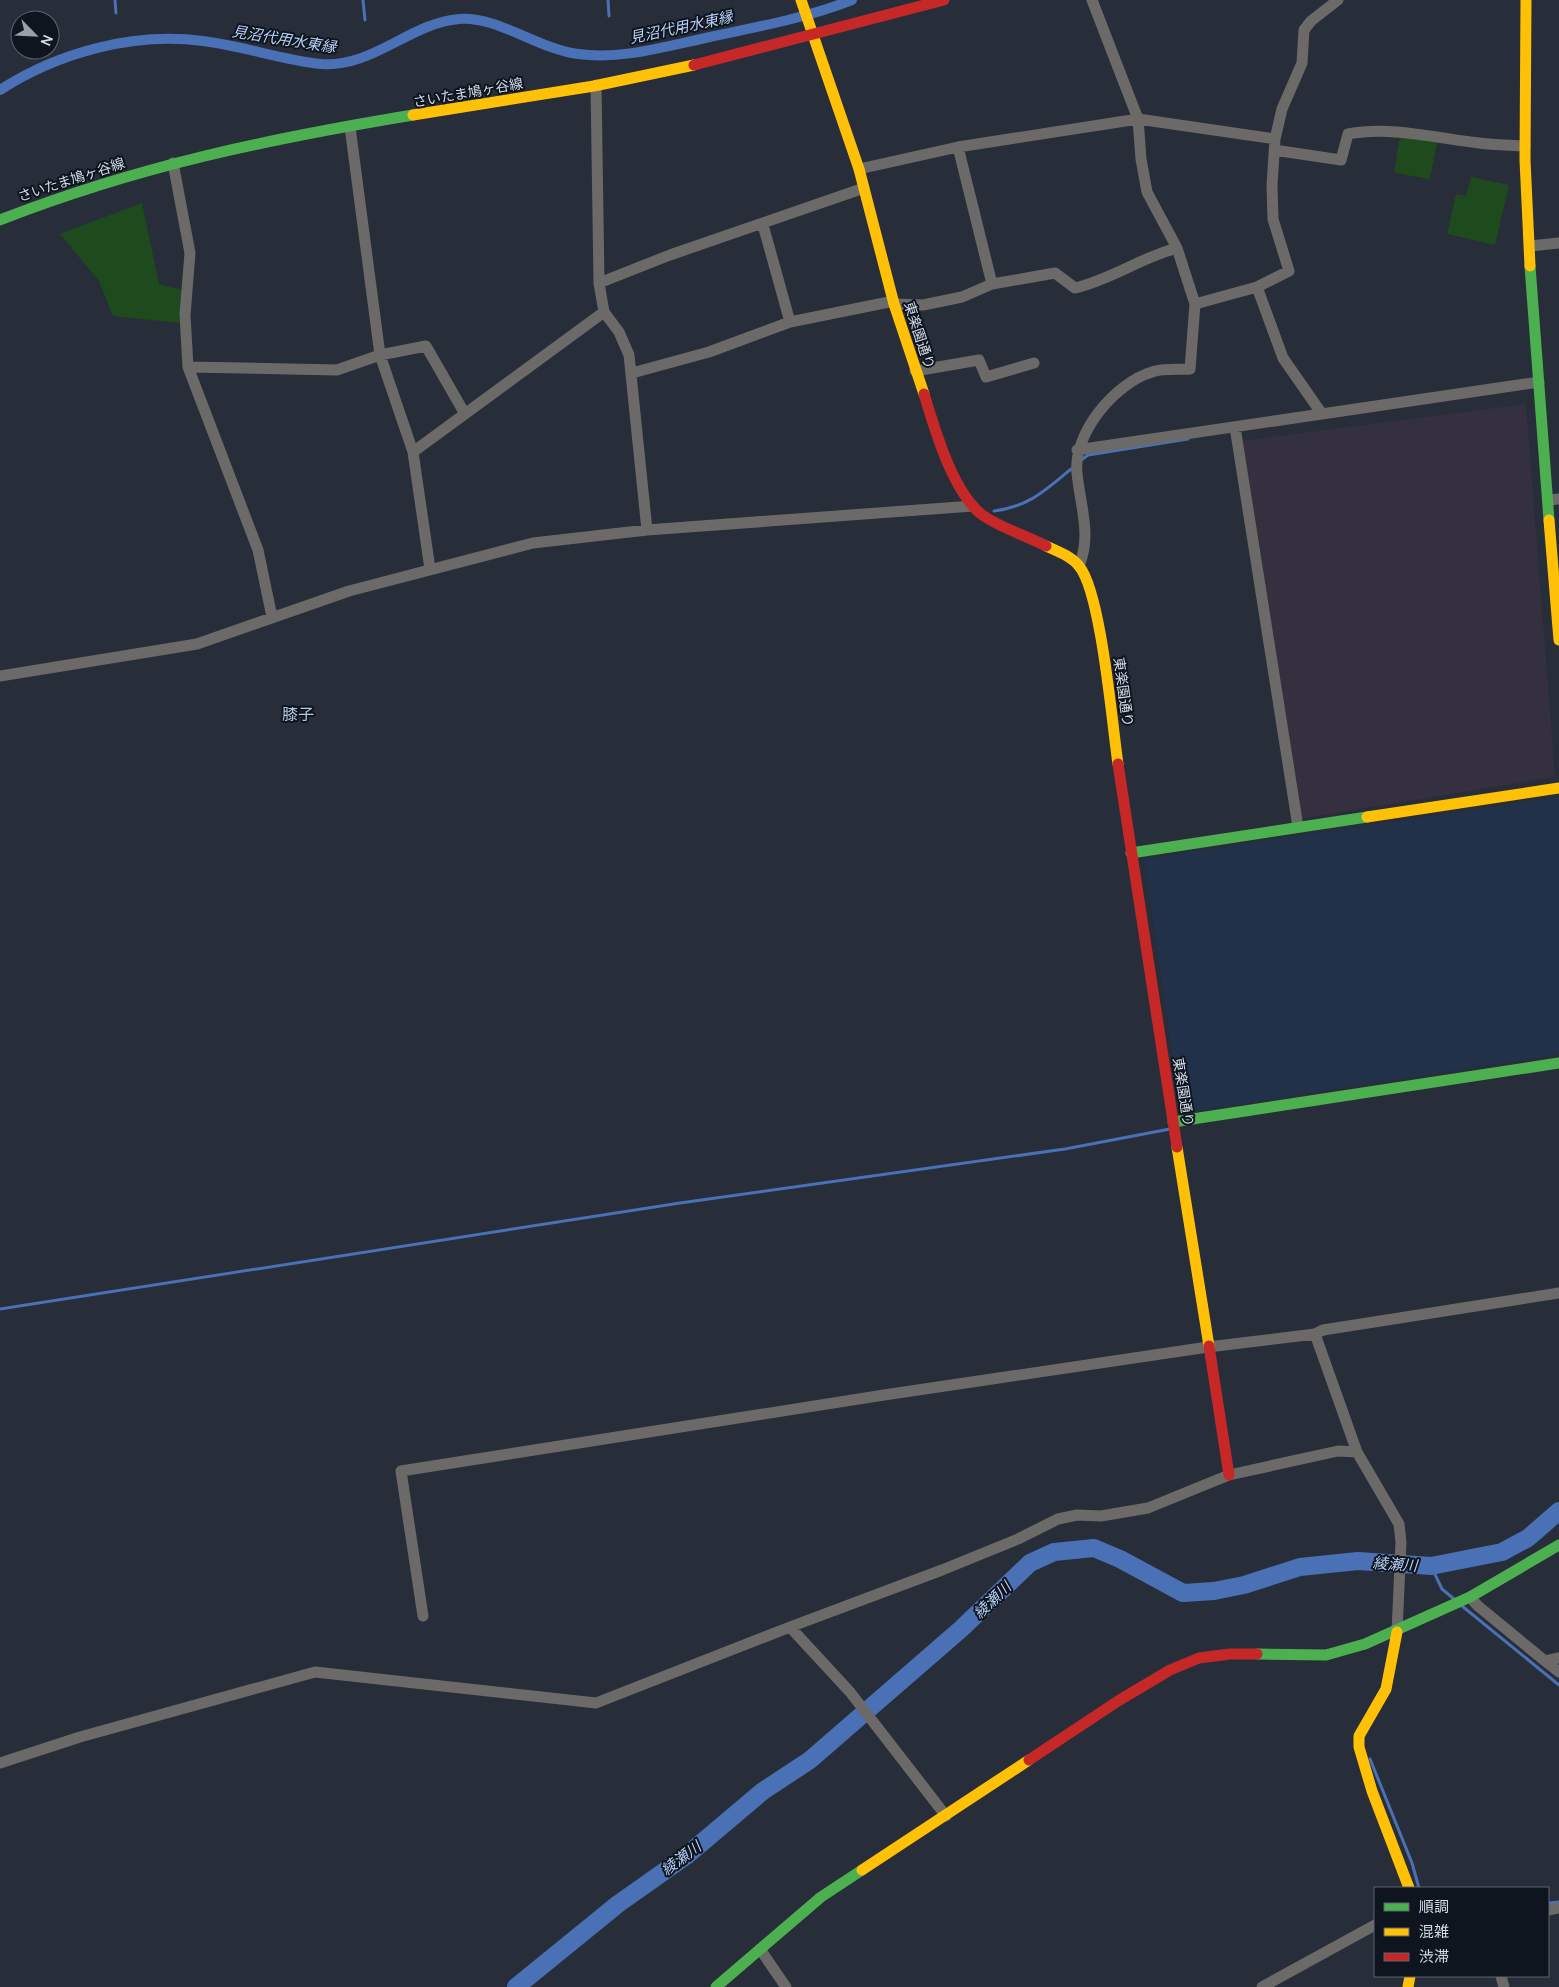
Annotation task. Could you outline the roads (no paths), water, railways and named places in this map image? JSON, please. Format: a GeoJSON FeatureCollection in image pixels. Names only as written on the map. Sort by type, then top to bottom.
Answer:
{"type":"FeatureCollection","features":[{"type":"Feature","properties":{"kind":"street","name":"さいたま鳩ヶ谷線"},"geometry":{"type":"LineString","coordinates":[[0,220],[73,192],[173,163],[251,144],[596,85],[811,30],[944,0]]}},
{"type":"Feature","properties":{"kind":"street"},"geometry":{"type":"LineString","coordinates":[[1079,566],[1086,550],[1085,524],[1076,471],[1078,450],[1098,412],[1125,386],[1152,372],[1190,369],[1195,304],[1177,248],[1147,192],[1141,159],[1138,119],[1092,0]]}},
{"type":"Feature","properties":{"kind":"street"},"geometry":{"type":"LineString","coordinates":[[1195,304],[1256,287],[1288,271],[1274,220],[1275,145],[1282,109],[1302,63],[1304,30],[1311,21],[1338,0]]}},
{"type":"Feature","properties":{"kind":"street"},"geometry":{"type":"LineString","coordinates":[[1526,0],[1523,94],[1530,246],[1539,382],[1553,500],[1559,640]]}},
{"type":"Feature","properties":{"kind":"street","name":"東楽園通り"},"geometry":{"type":"LineString","coordinates":[[802,3],[859,169],[894,303],[915,371],[954,476],[973,506],[1000,523],[1053,547],[1079,566],[1089,584],[1096,611],[1131,853],[1229,1475]]}},
{"type":"Feature","properties":{"kind":"street"},"geometry":{"type":"LineString","coordinates":[[596,85],[599,283],[604,312],[619,332],[629,355],[647,530]]}},
{"type":"Feature","properties":{"kind":"street"},"geometry":{"type":"LineString","coordinates":[[859,169],[958,147],[1138,119],[1275,145],[1341,160],[1348,134],[1364,131],[1402,132],[1480,143],[1525,146]]}},
{"type":"Feature","properties":{"kind":"street"},"geometry":{"type":"LineString","coordinates":[[350,127],[380,355],[413,452],[430,569]]}},
{"type":"Feature","properties":{"kind":"street"},"geometry":{"type":"LineString","coordinates":[[958,147],[992,284]]}},
{"type":"Feature","properties":{"kind":"street"},"geometry":{"type":"LineString","coordinates":[[173,163],[190,253],[185,314],[188,367],[258,550],[272,617]]}},
{"type":"Feature","properties":{"kind":"street"},"geometry":{"type":"LineString","coordinates":[[599,283],[670,255],[864,188]]}},
{"type":"Feature","properties":{"kind":"street"},"geometry":{"type":"LineString","coordinates":[[763,224],[790,322]]}},
{"type":"Feature","properties":{"kind":"street"},"geometry":{"type":"LineString","coordinates":[[1530,246],[1559,242]]}},
{"type":"Feature","properties":{"kind":"street"},"geometry":{"type":"LineString","coordinates":[[632,373],[745,340],[790,322],[894,303],[923,306],[962,297],[992,284],[1054,273],[1075,288],[1114,276],[1152,255],[1177,248]]}},
{"type":"Feature","properties":{"kind":"street"},"geometry":{"type":"LineString","coordinates":[[1256,287],[1282,358],[1322,414]]}},
{"type":"Feature","properties":{"kind":"street"},"geometry":{"type":"LineString","coordinates":[[413,452],[604,312]]}},
{"type":"Feature","properties":{"kind":"street"},"geometry":{"type":"LineString","coordinates":[[188,367],[337,370],[380,355],[426,346],[465,414]]}},
{"type":"Feature","properties":{"kind":"street"},"geometry":{"type":"LineString","coordinates":[[915,371],[979,360],[986,377],[1034,363]]}},
{"type":"Feature","properties":{"kind":"street"},"geometry":{"type":"LineString","coordinates":[[1078,450],[1539,382]]}},
{"type":"Feature","properties":{"kind":"street"},"geometry":{"type":"LineString","coordinates":[[1235,427],[1298,828]]}},
{"type":"Feature","properties":{"kind":"street"},"geometry":{"type":"LineString","coordinates":[[0,676],[197,644],[349,592],[533,543],[647,530],[973,506]]}},
{"type":"Feature","properties":{"kind":"street"},"geometry":{"type":"LineString","coordinates":[[1131,853],[1559,788]]}},
{"type":"Feature","properties":{"kind":"street"},"geometry":{"type":"LineString","coordinates":[[1173,1122],[1559,1063]]}},
{"type":"Feature","properties":{"kind":"street"},"geometry":{"type":"LineString","coordinates":[[423,1616],[401,1471],[1208,1347],[1315,1334],[1323,1330],[1559,1294]]}},
{"type":"Feature","properties":{"kind":"street"},"geometry":{"type":"LineString","coordinates":[[1315,1334],[1357,1452],[1399,1524],[1401,1542],[1396,1632],[1386,1688],[1359,1736],[1359,1747],[1367,1775],[1409,1887]]}},
{"type":"Feature","properties":{"kind":"street"},"geometry":{"type":"LineString","coordinates":[[0,1763],[80,1737],[315,1672],[596,1703],[942,1570],[1018,1539],[1058,1519],[1077,1515],[1101,1516],[1148,1508],[1229,1475],[1338,1450],[1357,1452]]}},
{"type":"Feature","properties":{"kind":"street"},"geometry":{"type":"LineString","coordinates":[[716,1987],[821,1898],[1118,1701],[1170,1670],[1199,1658],[1230,1654],[1326,1654],[1365,1644],[1396,1632],[1468,1598],[1559,1545]]}},
{"type":"Feature","properties":{"kind":"street"},"geometry":{"type":"LineString","coordinates":[[1468,1598],[1559,1672]]}},
{"type":"Feature","properties":{"kind":"street"},"geometry":{"type":"LineString","coordinates":[[790,1627],[850,1692],[946,1816]]}},
{"type":"Feature","properties":{"kind":"street"},"geometry":{"type":"LineString","coordinates":[[1545,1661],[1559,1658]]}},
{"type":"Feature","properties":{"kind":"street"},"geometry":{"type":"LineString","coordinates":[[1262,1987],[1374,1926]]}},
{"type":"Feature","properties":{"kind":"street"},"geometry":{"type":"LineString","coordinates":[[760,1949],[786,1987]]}},
{"type":"Feature","properties":{"kind":"waterway"},"geometry":{"type":"LineString","coordinates":[[115,0],[116,13]]}},
{"type":"Feature","properties":{"kind":"waterway"},"geometry":{"type":"LineString","coordinates":[[363,0],[365,20]]}},
{"type":"Feature","properties":{"kind":"waterway"},"geometry":{"type":"LineString","coordinates":[[608,0],[609,16]]}},
{"type":"Feature","properties":{"kind":"waterway","name":"見沼代用水東縁"},"geometry":{"type":"LineString","coordinates":[[0,90],[47,65],[72,55],[98,48],[150,40],[177,39],[203,41],[306,62],[321,64],[340,63],[375,53],[424,28],[441,22],[474,19],[503,27],[563,51],[578,54],[611,55],[644,51],[763,26],[817,12],[852,0]]}},
{"type":"Feature","properties":{"kind":"waterway"},"geometry":{"type":"LineString","coordinates":[[1080,461],[1088,455],[1188,439]]}},
{"type":"Feature","properties":{"kind":"waterway"},"geometry":{"type":"LineString","coordinates":[[994,511],[1017,506],[1027,501],[1045,490],[1071,469]]}},
{"type":"Feature","properties":{"kind":"waterway"},"geometry":{"type":"LineString","coordinates":[[0,1309],[680,1203],[1065,1149],[1170,1129]]}},
{"type":"Feature","properties":{"kind":"waterway","name":"綾瀬川"},"geometry":{"type":"LineString","coordinates":[[516,1987],[618,1904],[686,1856],[763,1791],[810,1760],[961,1629],[1030,1563],[1054,1552],[1094,1548],[1120,1559],[1183,1593],[1214,1591],[1244,1585],[1300,1567],[1358,1561],[1431,1566],[1502,1552],[1528,1538],[1559,1511]]}},
{"type":"Feature","properties":{"kind":"waterway"},"geometry":{"type":"LineString","coordinates":[[1431,1566],[1442,1589],[1454,1599]]}},
{"type":"Feature","properties":{"kind":"waterway"},"geometry":{"type":"LineString","coordinates":[[1462,1606],[1559,1685]]}},
{"type":"Feature","properties":{"kind":"waterway"},"geometry":{"type":"LineString","coordinates":[[1370,1759],[1412,1863],[1419,1887]]}},
{"type":"Feature","properties":{"kind":"waterway"},"geometry":{"type":"LineString","coordinates":[[1549,1903],[1559,1902]]}},
{"type":"Feature","properties":{"kind":"district","name":"膝子"},"geometry":{"type":"Point","coordinates":[298,714]}}]}
